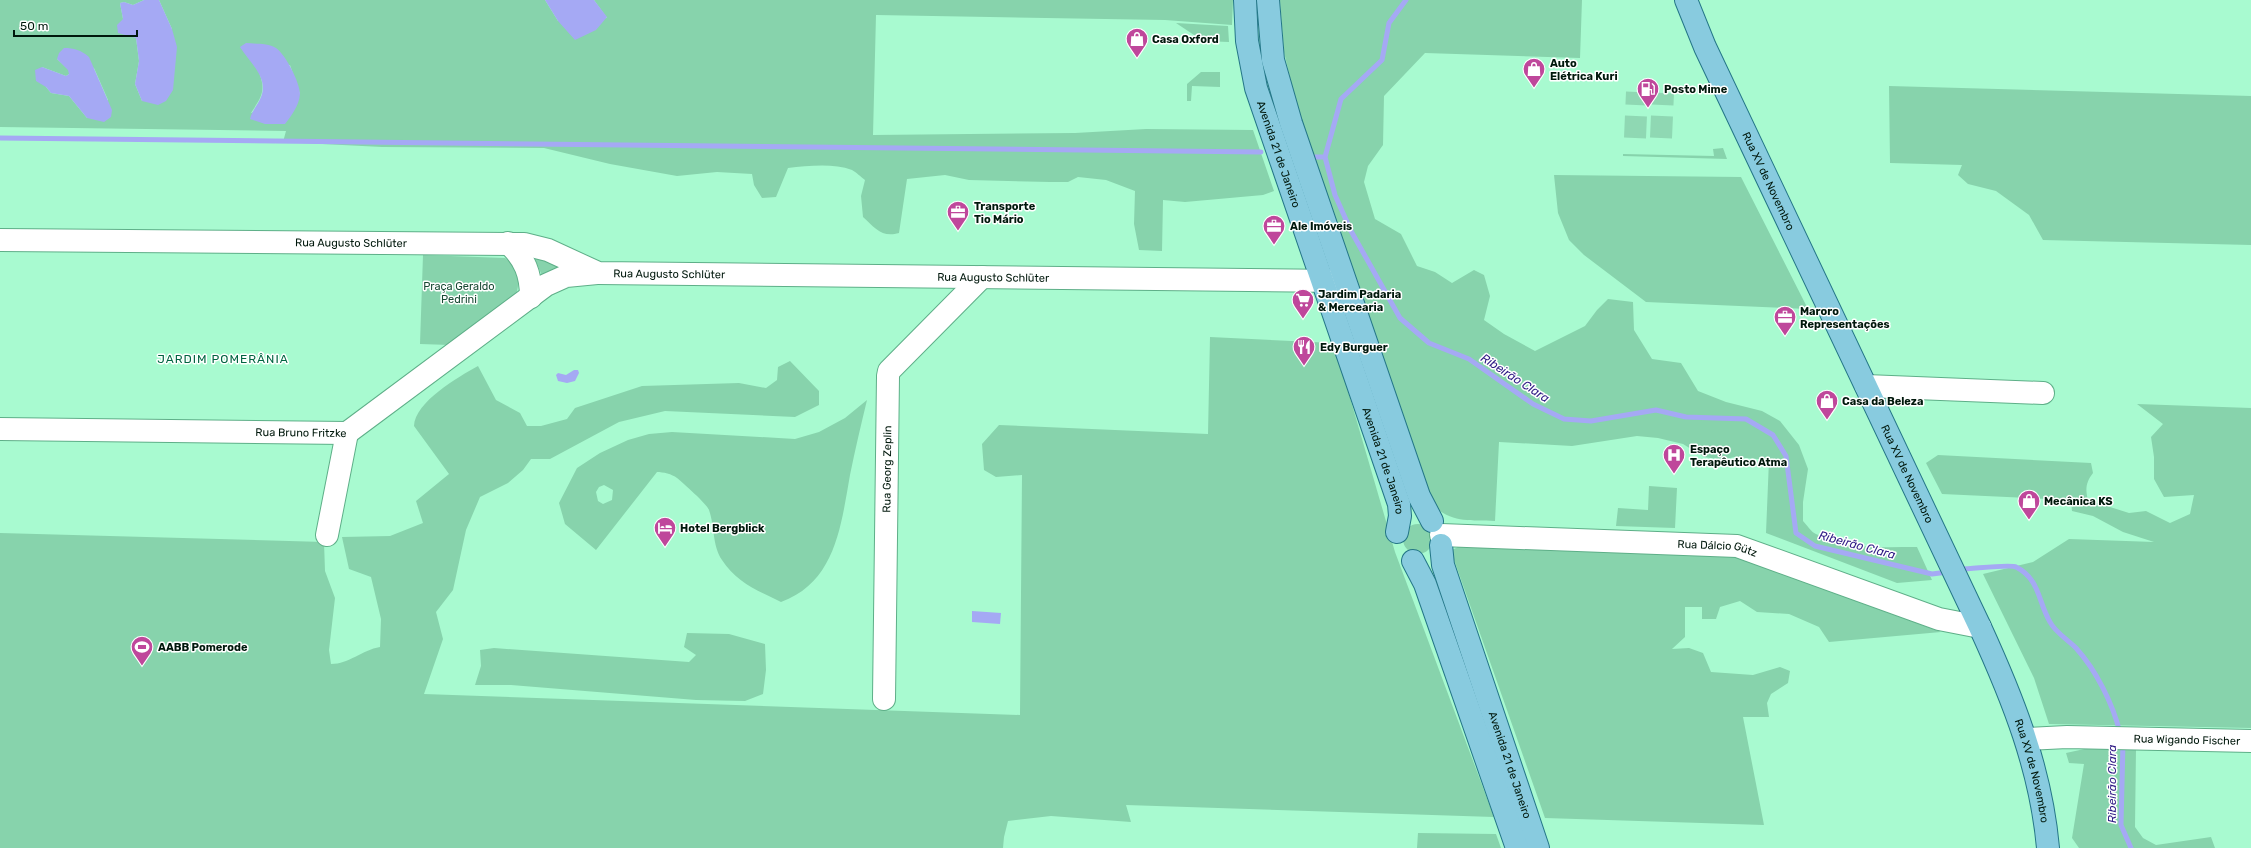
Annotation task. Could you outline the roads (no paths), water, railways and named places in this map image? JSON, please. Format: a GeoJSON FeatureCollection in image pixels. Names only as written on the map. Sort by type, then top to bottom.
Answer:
{"type":"FeatureCollection","features":[{"type":"Feature","properties":{"kind":"main road","name":"Avenida 21 de Janeiro"},"geometry":{"type":"LineString","coordinates":[[1245,0],[1249,59],[1264,114],[1399,504],[1400,516],[1397,532]]}},
{"type":"Feature","properties":{"kind":"main road","name":"Avenida 21 de Janeiro"},"geometry":{"type":"LineString","coordinates":[[1268,0],[1273,60],[1291,123],[1419,496],[1438,533],[1443,565],[1538,848]]}},
{"type":"Feature","properties":{"kind":"main road","name":"Rua XV de Novembro"},"geometry":{"type":"LineString","coordinates":[[1686,0],[1705,47],[1980,627],[2012,698],[2027,739],[2038,780],[2048,848]]}},
{"type":"Feature","properties":{"kind":"main road"},"geometry":{"type":"LineString","coordinates":[[1249,59],[1273,60]]}},
{"type":"Feature","properties":{"kind":"main road"},"geometry":{"type":"LineString","coordinates":[[1426,517],[1438,533],[1438,552],[1427,560],[1413,561],[1406,558],[1397,546],[1397,532],[1405,521],[1412,518],[1426,517]]}},
{"type":"Feature","properties":{"kind":"main road","name":"Avenida 21 de Janeiro"},"geometry":{"type":"LineString","coordinates":[[1413,561],[1425,584],[1517,848]]}},
{"type":"Feature","properties":{"kind":"street","name":"Rua Augusto Schlüter"},"geometry":{"type":"LineString","coordinates":[[0,240],[524,244],[548,250],[598,272],[1344,281]]}},
{"type":"Feature","properties":{"kind":"street"},"geometry":{"type":"LineString","coordinates":[[508,244],[524,261],[528,271],[531,298]]}},
{"type":"Feature","properties":{"kind":"street","name":"Rua Bruno Fritzke"},"geometry":{"type":"LineString","coordinates":[[0,429],[347,433],[531,298],[546,285],[566,276],[598,272]]}},
{"type":"Feature","properties":{"kind":"street","name":"Rua Georg Zeplin"},"geometry":{"type":"LineString","coordinates":[[884,700],[889,371],[982,277]]}},
{"type":"Feature","properties":{"kind":"street"},"geometry":{"type":"LineString","coordinates":[[1866,386],[2043,393]]}},
{"type":"Feature","properties":{"kind":"street"},"geometry":{"type":"LineString","coordinates":[[327,535],[347,433]]}},
{"type":"Feature","properties":{"kind":"street","name":"Rua Dálcio Gütz"},"geometry":{"type":"LineString","coordinates":[[1438,533],[1737,546],[1939,618],[1980,627]]}},
{"type":"Feature","properties":{"kind":"street","name":"Rua Wigando Fischer"},"geometry":{"type":"LineString","coordinates":[[2027,739],[2068,737],[2251,741]]}},
{"type":"Feature","properties":{"kind":"water"},"geometry":{"type":"Polygon","coordinates":[[[144,0],[159,0],[172,29],[177,47],[173,90],[166,101],[158,105],[142,101],[135,84],[139,61],[136,38],[118,33],[117,25],[123,19],[120,3],[124,2],[133,5],[144,0]]]}},
{"type":"Feature","properties":{"kind":"water"},"geometry":{"type":"Polygon","coordinates":[[[545,0],[594,0],[607,17],[596,30],[575,40],[558,21],[545,0]]]}},
{"type":"Feature","properties":{"kind":"water"},"geometry":{"type":"Polygon","coordinates":[[[246,43],[273,46],[284,57],[292,70],[298,83],[300,94],[296,107],[285,124],[265,124],[250,119],[260,100],[263,90],[257,70],[240,47],[246,43]]]}},
{"type":"Feature","properties":{"kind":"water"},"geometry":{"type":"Polygon","coordinates":[[[64,48],[77,50],[89,57],[112,110],[111,117],[104,122],[87,118],[69,96],[51,93],[46,87],[36,81],[35,70],[42,67],[66,76],[69,74],[68,70],[57,59],[59,53],[64,48]]]}},
{"type":"Feature","properties":{"kind":"water"},"geometry":{"type":"Polygon","coordinates":[[[574,370],[578,370],[579,373],[575,381],[567,383],[558,381],[556,375],[558,373],[566,375],[574,370]]]}},
{"type":"Feature","properties":{"kind":"water"},"geometry":{"type":"Polygon","coordinates":[[[972,611],[1001,613],[1000,624],[972,622],[972,611]]]}},
{"type":"Feature","properties":{"kind":"waterway","name":"Ribeirão Clara"},"geometry":{"type":"LineString","coordinates":[[1406,0],[1389,23],[1382,60],[1341,99],[1325,157],[1335,195],[1351,231],[1400,318],[1429,343],[1469,359],[1533,404],[1564,419],[1591,421],[1656,410],[1686,417],[1746,419],[1773,435],[1786,456],[1796,533],[1815,546],[1932,574],[1948,572]]}},
{"type":"Feature","properties":{"kind":"waterway"},"geometry":{"type":"LineString","coordinates":[[0,138],[1261,152]]}},
{"type":"Feature","properties":{"kind":"waterway"},"geometry":{"type":"LineString","coordinates":[[1315,157],[1325,157]]}},
{"type":"Feature","properties":{"kind":"waterway","name":"Ribeirão Clara"},"geometry":{"type":"LineString","coordinates":[[1962,569],[2013,566],[2024,572],[2030,578],[2038,592],[2052,626],[2076,648],[2097,677],[2113,711],[2120,733]]}},
{"type":"Feature","properties":{"kind":"waterway","name":"Ribeirão Clara"},"geometry":{"type":"LineString","coordinates":[[2123,743],[2121,825],[2131,848]]}},
{"type":"Feature","properties":{"kind":"tunnel"},"geometry":{"type":"LineString","coordinates":[[1635,138],[1637,92]]}},
{"type":"Feature","properties":{"kind":"tunnel"},"geometry":{"type":"LineString","coordinates":[[1661,138],[1663,93]]}},
{"type":"Feature","properties":{"kind":"place","name":"Casa Oxford"},"geometry":{"type":"Point","coordinates":[1137,58]}},
{"type":"Feature","properties":{"kind":"place","name":"Auto Elétrica Kuri"},"geometry":{"type":"Point","coordinates":[1534,88]}},
{"type":"Feature","properties":{"kind":"place","name":"Posto Mime"},"geometry":{"type":"Point","coordinates":[1648,108]}},
{"type":"Feature","properties":{"kind":"place","name":"Transporte Tio Mário"},"geometry":{"type":"Point","coordinates":[958,232]}},
{"type":"Feature","properties":{"kind":"place","name":"Ale Imóveis"},"geometry":{"type":"Point","coordinates":[1274,246]}},
{"type":"Feature","properties":{"kind":"place","name":"Jardim Padaria & Mercearia"},"geometry":{"type":"Point","coordinates":[1303,320]}},
{"type":"Feature","properties":{"kind":"place","name":"Maroro Representações"},"geometry":{"type":"Point","coordinates":[1785,336]}},
{"type":"Feature","properties":{"kind":"place","name":"Edy Burguer"},"geometry":{"type":"Point","coordinates":[1304,366]}},
{"type":"Feature","properties":{"kind":"place","name":"Casa da Beleza"},"geometry":{"type":"Point","coordinates":[1827,420]}},
{"type":"Feature","properties":{"kind":"place","name":"Espaço Terapêutico Atma"},"geometry":{"type":"Point","coordinates":[1674,474]}},
{"type":"Feature","properties":{"kind":"place","name":"Mecânica KS"},"geometry":{"type":"Point","coordinates":[2029,520]}},
{"type":"Feature","properties":{"kind":"place","name":"Hotel Bergblick"},"geometry":{"type":"Point","coordinates":[665,548]}},
{"type":"Feature","properties":{"kind":"place","name":"AABB Pomerode"},"geometry":{"type":"Point","coordinates":[142,666]}},
{"type":"Feature","properties":{"kind":"district","name":"JARDIM POMERÂNIA"},"geometry":{"type":"Point","coordinates":[223,359]}},
{"type":"Feature","properties":{"kind":"park label","name":"Praça Geraldo Pedrini"},"geometry":{"type":"Point","coordinates":[459,292]}}]}
